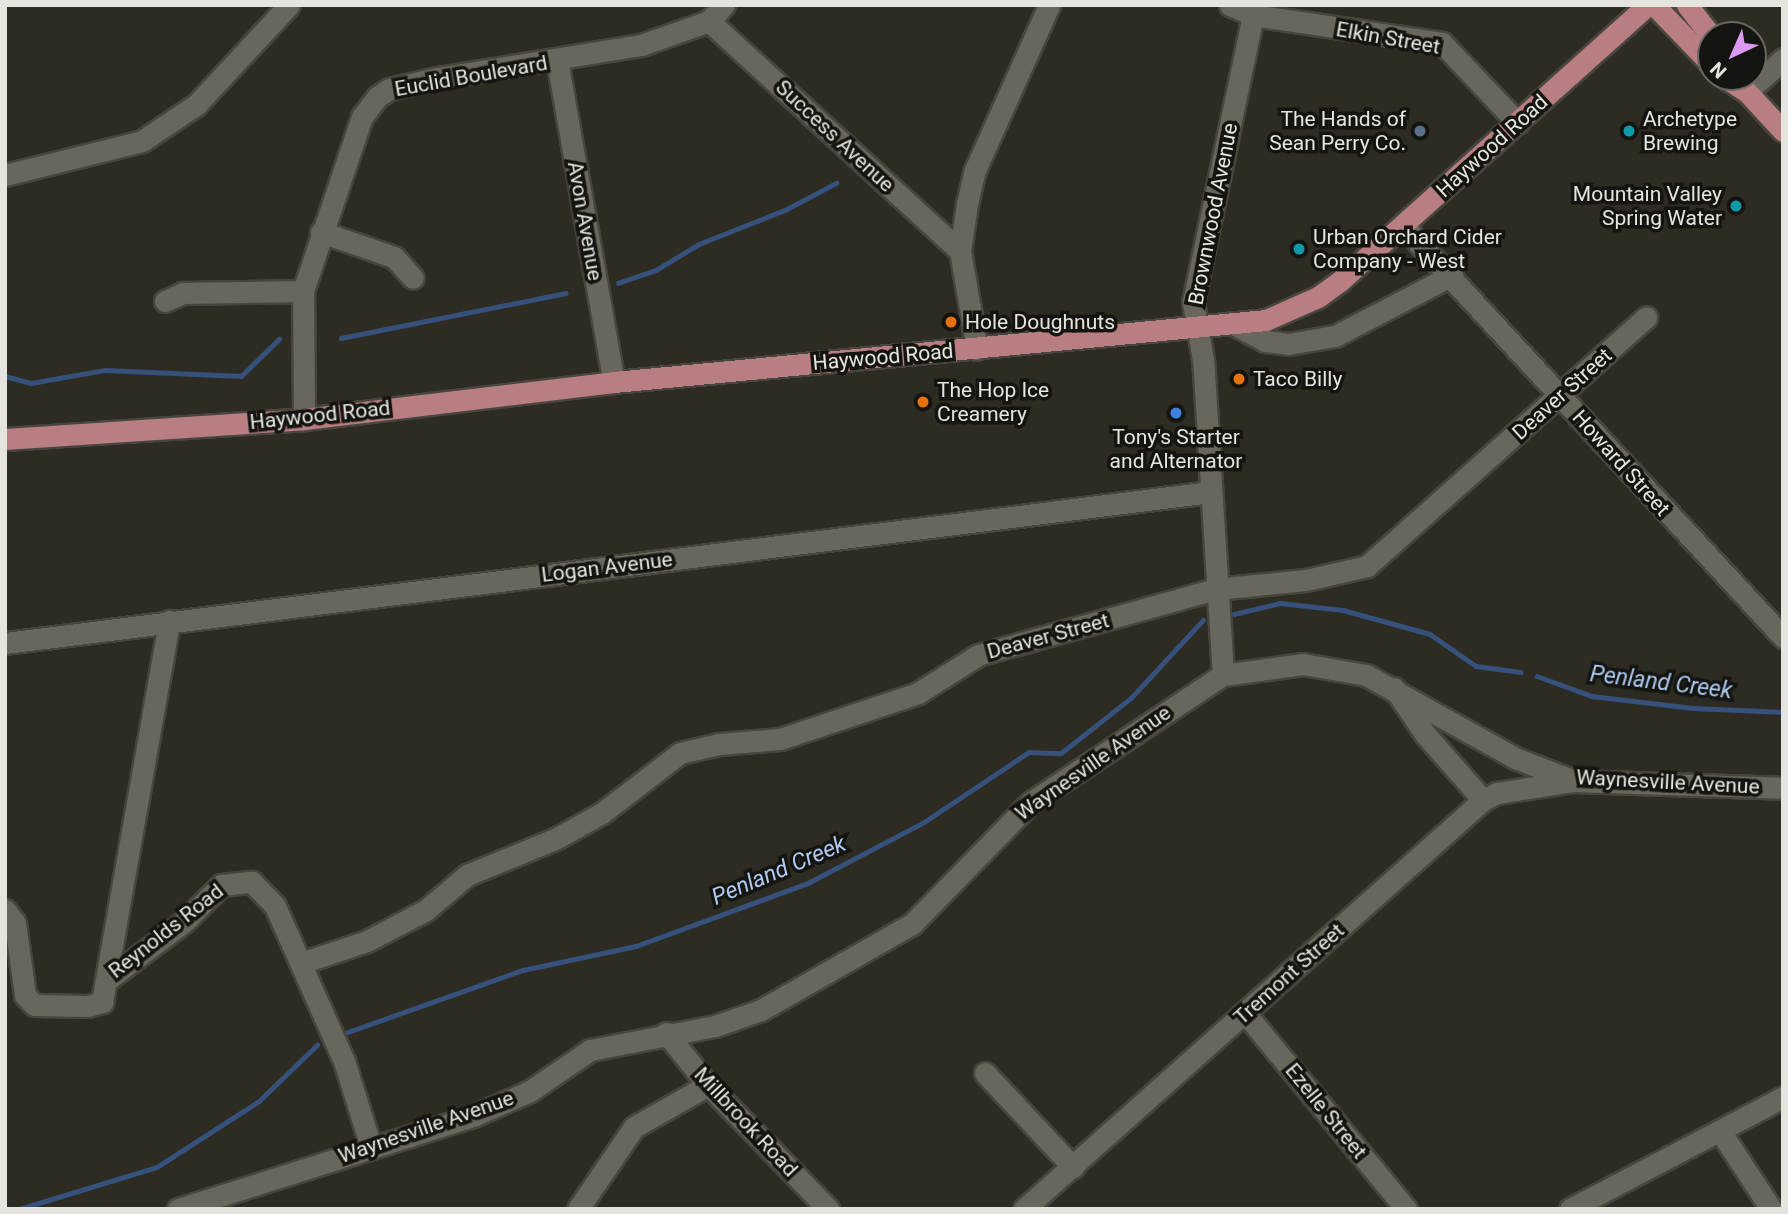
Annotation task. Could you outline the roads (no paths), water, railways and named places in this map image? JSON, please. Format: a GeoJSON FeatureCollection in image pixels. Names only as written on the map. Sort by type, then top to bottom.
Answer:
{"type":"FeatureCollection","features":[{"type":"Feature","properties":{"kind":"main road","name":"Haywood Road"},"geometry":{"type":"LineString","coordinates":[[5,439],[304,419],[614,382],[1237,326],[1266,320],[1318,297],[1404,226],[1648,5]]}},
{"type":"Feature","properties":{"kind":"main road"},"geometry":{"type":"LineString","coordinates":[[1654,5],[1697,50]]}},
{"type":"Feature","properties":{"kind":"main road"},"geometry":{"type":"LineString","coordinates":[[1687,5],[1699,21]]}},
{"type":"Feature","properties":{"kind":"main road"},"geometry":{"type":"LineString","coordinates":[[1749,91],[1783,131]]}},
{"type":"Feature","properties":{"kind":"street"},"geometry":{"type":"LineString","coordinates":[[5,175],[142,141],[197,104],[289,5]]}},
{"type":"Feature","properties":{"kind":"street","name":"Euclid Boulevard"},"geometry":{"type":"LineString","coordinates":[[304,419],[303,290],[362,117],[377,97],[389,89],[437,78],[641,46],[709,21],[724,5]]}},
{"type":"Feature","properties":{"kind":"street"},"geometry":{"type":"LineString","coordinates":[[977,349],[960,251],[975,170],[1049,5]]}},
{"type":"Feature","properties":{"kind":"street","name":"Elkin Street"},"geometry":{"type":"LineString","coordinates":[[1230,5],[1442,43],[1518,122]]}},
{"type":"Feature","properties":{"kind":"street","name":"Brownwood Avenue"},"geometry":{"type":"LineString","coordinates":[[1223,675],[1203,360],[1194,302],[1254,10]]}},
{"type":"Feature","properties":{"kind":"street","name":"Success Avenue"},"geometry":{"type":"LineString","coordinates":[[709,21],[960,251]]}},
{"type":"Feature","properties":{"kind":"street"},"geometry":{"type":"LineString","coordinates":[[1767,70],[1783,59]]}},
{"type":"Feature","properties":{"kind":"street","name":"Avon Avenue"},"geometry":{"type":"LineString","coordinates":[[557,60],[614,382]]}},
{"type":"Feature","properties":{"kind":"street","name":"Howard Street"},"geometry":{"type":"LineString","coordinates":[[1404,226],[1783,637]]}},
{"type":"Feature","properties":{"kind":"street"},"geometry":{"type":"LineString","coordinates":[[321,232],[394,257],[413,278]]}},
{"type":"Feature","properties":{"kind":"street"},"geometry":{"type":"LineString","coordinates":[[1237,326],[1265,341],[1289,344],[1335,336],[1452,275]]}},
{"type":"Feature","properties":{"kind":"street"},"geometry":{"type":"LineString","coordinates":[[165,301],[183,293],[303,290]]}},
{"type":"Feature","properties":{"kind":"street","name":"Deaver Street"},"geometry":{"type":"LineString","coordinates":[[301,963],[367,941],[426,910],[467,874],[579,826],[680,753],[719,744],[780,739],[918,693],[978,655],[1216,589],[1306,580],[1367,566],[1646,317]]}},
{"type":"Feature","properties":{"kind":"street","name":"Logan Avenue"},"geometry":{"type":"LineString","coordinates":[[5,643],[1210,492]]}},
{"type":"Feature","properties":{"kind":"street","name":"Reynolds Road"},"geometry":{"type":"LineString","coordinates":[[106,981],[169,621]]}},
{"type":"Feature","properties":{"kind":"street","name":"Waynesville Avenue"},"geometry":{"type":"LineString","coordinates":[[178,1209],[473,1116],[530,1091],[590,1050],[750,1015],[912,924],[1030,803],[1223,675],[1303,664],[1334,667],[1393,687],[1516,758],[1575,781],[1783,788]]}},
{"type":"Feature","properties":{"kind":"street"},"geometry":{"type":"LineString","coordinates":[[1393,687],[1424,734],[1483,800]]}},
{"type":"Feature","properties":{"kind":"street","name":"Tremont Street"},"geometry":{"type":"LineString","coordinates":[[1024,1209],[1483,800],[1506,791],[1575,781]]}},
{"type":"Feature","properties":{"kind":"street","name":"Reynolds Road"},"geometry":{"type":"LineString","coordinates":[[106,981],[185,921],[221,885],[252,882],[275,906],[301,963],[344,1061],[370,1147]]}},
{"type":"Feature","properties":{"kind":"street"},"geometry":{"type":"LineString","coordinates":[[5,910],[15,923],[25,995],[34,1005],[88,1006],[102,1002],[106,981]]}},
{"type":"Feature","properties":{"kind":"street","name":"Ezelle Street"},"geometry":{"type":"LineString","coordinates":[[1245,1013],[1406,1209]]}},
{"type":"Feature","properties":{"kind":"street","name":"Millbrook Road"},"geometry":{"type":"LineString","coordinates":[[666,1033],[708,1084],[828,1209]]}},
{"type":"Feature","properties":{"kind":"street"},"geometry":{"type":"LineString","coordinates":[[985,1073],[1073,1167]]}},
{"type":"Feature","properties":{"kind":"street"},"geometry":{"type":"LineString","coordinates":[[578,1209],[634,1127],[708,1084]]}},
{"type":"Feature","properties":{"kind":"street"},"geometry":{"type":"LineString","coordinates":[[1570,1209],[1783,1097]]}},
{"type":"Feature","properties":{"kind":"street"},"geometry":{"type":"LineString","coordinates":[[1720,1131],[1771,1209]]}},
{"type":"Feature","properties":{"kind":"waterway"},"geometry":{"type":"LineString","coordinates":[[618,283],[656,270],[699,244],[785,210],[836,183]]}},
{"type":"Feature","properties":{"kind":"waterway"},"geometry":{"type":"LineString","coordinates":[[341,338],[566,293]]}},
{"type":"Feature","properties":{"kind":"waterway"},"geometry":{"type":"LineString","coordinates":[[5,376],[31,383],[105,370],[241,376],[279,339]]}},
{"type":"Feature","properties":{"kind":"waterway","name":"Penland Creek"},"geometry":{"type":"LineString","coordinates":[[1234,614],[1280,603],[1343,610],[1430,634],[1476,666],[1521,672]]}},
{"type":"Feature","properties":{"kind":"waterway","name":"Penland Creek"},"geometry":{"type":"LineString","coordinates":[[345,1033],[523,970],[636,946],[808,883],[924,822],[1029,752],[1061,753],[1131,698],[1203,620]]}},
{"type":"Feature","properties":{"kind":"waterway","name":"Penland Creek"},"geometry":{"type":"LineString","coordinates":[[1537,676],[1592,696],[1692,708],[1783,712]]}},
{"type":"Feature","properties":{"kind":"waterway","name":"Penland Creek"},"geometry":{"type":"LineString","coordinates":[[19,1209],[157,1167],[259,1101],[317,1045]]}},
{"type":"Feature","properties":{"kind":"place","name":"The Hands of Sean Perry Co."},"geometry":{"type":"Point","coordinates":[1420,131]}},
{"type":"Feature","properties":{"kind":"place","name":"Archetype Brewing"},"geometry":{"type":"Point","coordinates":[1629,131]}},
{"type":"Feature","properties":{"kind":"place","name":"Mountain Valley Spring Water"},"geometry":{"type":"Point","coordinates":[1736,206]}},
{"type":"Feature","properties":{"kind":"place","name":"Urban Orchard Cider Company - West"},"geometry":{"type":"Point","coordinates":[1299,249]}},
{"type":"Feature","properties":{"kind":"place","name":"Hole Doughnuts"},"geometry":{"type":"Point","coordinates":[951,322]}},
{"type":"Feature","properties":{"kind":"place","name":"Taco Billy"},"geometry":{"type":"Point","coordinates":[1239,379]}},
{"type":"Feature","properties":{"kind":"place","name":"The Hop Ice Creamery"},"geometry":{"type":"Point","coordinates":[923,402]}},
{"type":"Feature","properties":{"kind":"place","name":"Tony's Starter and Alternator"},"geometry":{"type":"Point","coordinates":[1176,413]}}]}
